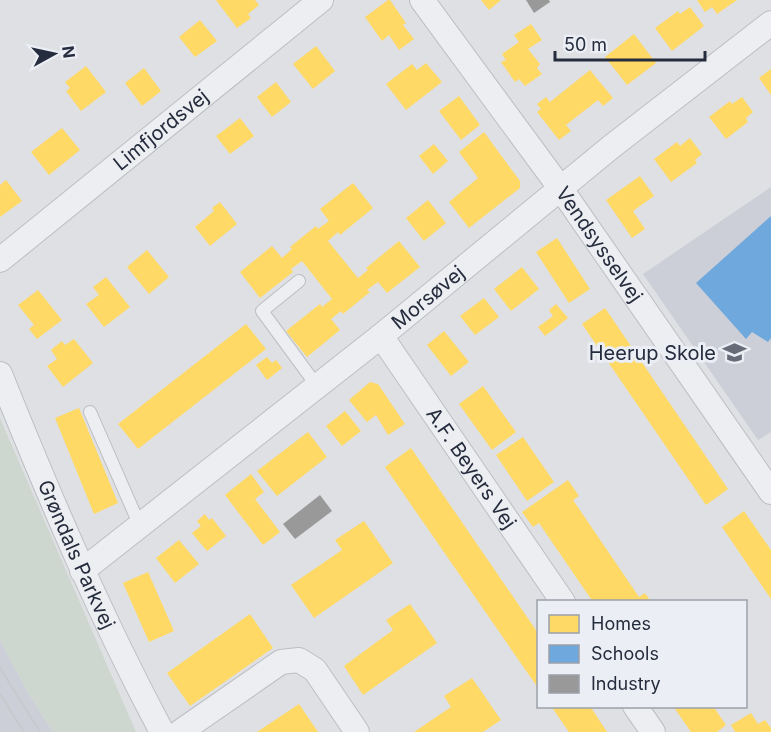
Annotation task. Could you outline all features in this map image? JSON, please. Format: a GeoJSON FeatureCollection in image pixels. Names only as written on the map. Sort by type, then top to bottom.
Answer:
{"type":"FeatureCollection","features":[{"type":"Feature","properties":{"kind":"street","name":"Limfjordsvej"},"geometry":{"type":"LineString","coordinates":[[0,260],[321,0]]}},
{"type":"Feature","properties":{"kind":"street","name":"Vendsysselvej"},"geometry":{"type":"LineString","coordinates":[[422,0],[561,189],[771,492]]}},
{"type":"Feature","properties":{"kind":"street","name":"Morsøvej"},"geometry":{"type":"LineString","coordinates":[[82,571],[381,336],[561,189],[771,23]]}},
{"type":"Feature","properties":{"kind":"street","name":"A.F. Beyers Vej"},"geometry":{"type":"LineString","coordinates":[[381,336],[562,600]]}},
{"type":"Feature","properties":{"kind":"street","name":"Grøndals Parkvej"},"geometry":{"type":"LineString","coordinates":[[0,374],[82,571],[124,660],[162,732]]}},
{"type":"Feature","properties":{"kind":"street"},"geometry":{"type":"LineString","coordinates":[[180,732],[281,662],[298,660],[315,670],[357,732]]}},
{"type":"Feature","properties":{"kind":"street"},"geometry":{"type":"LineString","coordinates":[[636,708],[653,732]]}},
{"type":"Feature","properties":{"kind":"lane"},"geometry":{"type":"LineString","coordinates":[[299,281],[262,311],[317,386]]}},
{"type":"Feature","properties":{"kind":"lane"},"geometry":{"type":"LineString","coordinates":[[90,412],[140,526]]}},
{"type":"Feature","properties":{"kind":"shaded area","name":"Heerup Skole"},"geometry":{"type":"Polygon","coordinates":[[[771,187],[771,432],[758,440],[643,274],[771,187]]]}},
{"type":"Feature","properties":{"kind":"shaded area"},"geometry":{"type":"Polygon","coordinates":[[[0,418],[136,732],[53,732],[27,691],[0,640],[0,418]]]}},
{"type":"Feature","properties":{"kind":"shaded area"},"geometry":{"type":"Polygon","coordinates":[[[0,640],[27,691],[53,732],[0,732],[0,640]]]}},
{"type":"Feature","properties":{"kind":"building: Homes"},"geometry":{"type":"Polygon","coordinates":[[[216,0],[255,0],[259,5],[248,14],[251,18],[237,28],[216,0]]]}},
{"type":"Feature","properties":{"kind":"building: Homes"},"geometry":{"type":"Polygon","coordinates":[[[388,0],[406,23],[403,25],[414,39],[399,50],[389,35],[382,41],[365,17],[388,0]]]}},
{"type":"Feature","properties":{"kind":"building: Homes"},"geometry":{"type":"Polygon","coordinates":[[[481,0],[501,0],[489,10],[481,0]]]}},
{"type":"Feature","properties":{"kind":"building: Homes"},"geometry":{"type":"Polygon","coordinates":[[[697,0],[737,0],[717,14],[712,7],[705,12],[697,0]]]}},
{"type":"Feature","properties":{"kind":"building: Homes"},"geometry":{"type":"Polygon","coordinates":[[[690,7],[704,26],[672,51],[655,28],[678,11],[680,14],[690,7]]]}},
{"type":"Feature","properties":{"kind":"building: Homes"},"geometry":{"type":"Polygon","coordinates":[[[200,20],[217,41],[195,57],[179,37],[200,20]]]}},
{"type":"Feature","properties":{"kind":"building: Homes"},"geometry":{"type":"Polygon","coordinates":[[[531,24],[542,40],[528,49],[540,64],[537,68],[542,74],[525,86],[519,79],[515,82],[501,62],[506,60],[502,54],[519,42],[514,35],[531,24]]]}},
{"type":"Feature","properties":{"kind":"building: Homes"},"geometry":{"type":"Polygon","coordinates":[[[634,34],[656,63],[627,85],[605,57],[634,34]]]}},
{"type":"Feature","properties":{"kind":"building: Homes"},"geometry":{"type":"Polygon","coordinates":[[[316,46],[335,71],[313,89],[293,64],[316,46]]]}},
{"type":"Feature","properties":{"kind":"building: Homes"},"geometry":{"type":"Polygon","coordinates":[[[426,63],[442,82],[406,110],[386,84],[412,64],[417,70],[426,63]]]}},
{"type":"Feature","properties":{"kind":"building: Homes"},"geometry":{"type":"Polygon","coordinates":[[[86,66],[106,92],[81,111],[66,91],[70,88],[65,82],[86,66]]]}},
{"type":"Feature","properties":{"kind":"building: Homes"},"geometry":{"type":"Polygon","coordinates":[[[144,68],[161,91],[142,106],[125,83],[144,68]]]}},
{"type":"Feature","properties":{"kind":"building: Homes"},"geometry":{"type":"Polygon","coordinates":[[[771,69],[771,95],[759,78],[771,69]]]}},
{"type":"Feature","properties":{"kind":"building: Homes"},"geometry":{"type":"Polygon","coordinates":[[[590,70],[613,98],[603,106],[598,100],[566,125],[571,131],[559,140],[537,112],[541,109],[537,104],[546,97],[550,102],[590,70]]]}},
{"type":"Feature","properties":{"kind":"building: Homes"},"geometry":{"type":"Polygon","coordinates":[[[276,82],[291,102],[272,117],[257,97],[276,82]]]}},
{"type":"Feature","properties":{"kind":"building: Homes"},"geometry":{"type":"Polygon","coordinates":[[[459,96],[480,125],[461,140],[439,111],[459,96]]]}},
{"type":"Feature","properties":{"kind":"building: Homes"},"geometry":{"type":"Polygon","coordinates":[[[742,97],[753,112],[746,118],[748,122],[726,139],[709,117],[730,101],[732,104],[742,97]]]}},
{"type":"Feature","properties":{"kind":"building: Homes"},"geometry":{"type":"Polygon","coordinates":[[[240,118],[254,136],[230,154],[216,136],[240,118]]]}},
{"type":"Feature","properties":{"kind":"building: Homes"},"geometry":{"type":"Polygon","coordinates":[[[62,128],[80,150],[49,175],[31,152],[62,128]]]}},
{"type":"Feature","properties":{"kind":"building: Homes"},"geometry":{"type":"Polygon","coordinates":[[[484,132],[520,181],[520,188],[469,228],[449,202],[478,178],[459,152],[484,132]]]}},
{"type":"Feature","properties":{"kind":"building: Homes"},"geometry":{"type":"Polygon","coordinates":[[[690,138],[702,154],[695,160],[697,163],[671,182],[654,159],[677,142],[680,146],[690,138]]]}},
{"type":"Feature","properties":{"kind":"building: Homes"},"geometry":{"type":"Polygon","coordinates":[[[434,144],[448,161],[433,174],[419,156],[434,144]]]}},
{"type":"Feature","properties":{"kind":"building: Homes"},"geometry":{"type":"Polygon","coordinates":[[[640,176],[654,196],[633,211],[645,229],[632,238],[606,200],[640,176]]]}},
{"type":"Feature","properties":{"kind":"building: Homes"},"geometry":{"type":"Polygon","coordinates":[[[6,180],[22,201],[0,217],[0,185],[6,180]]]}},
{"type":"Feature","properties":{"kind":"building: Homes"},"geometry":{"type":"Polygon","coordinates":[[[353,183],[373,208],[340,235],[338,232],[328,241],[358,278],[368,270],[366,268],[399,241],[420,267],[387,293],[378,282],[367,290],[370,292],[343,314],[341,311],[331,319],[340,330],[307,357],[286,331],[320,304],[322,307],[332,299],[302,261],[291,269],[293,272],[260,298],[240,272],[272,246],[282,258],[292,249],[290,247],[316,226],[318,229],[329,221],[320,209],[353,183]]]}},
{"type":"Feature","properties":{"kind":"building: Homes"},"geometry":{"type":"Polygon","coordinates":[[[428,200],[446,223],[424,241],[406,218],[428,200]]]}},
{"type":"Feature","properties":{"kind":"building: Homes"},"geometry":{"type":"Polygon","coordinates":[[[220,202],[237,224],[210,246],[195,227],[214,211],[212,208],[220,202]]]}},
{"type":"Feature","properties":{"kind":"building: Homes"},"geometry":{"type":"Polygon","coordinates":[[[557,238],[590,289],[569,303],[536,252],[557,238]]]}},
{"type":"Feature","properties":{"kind":"building: Homes"},"geometry":{"type":"Polygon","coordinates":[[[147,250],[169,277],[149,294],[127,267],[147,250]]]}},
{"type":"Feature","properties":{"kind":"building: Homes"},"geometry":{"type":"Polygon","coordinates":[[[522,267],[539,289],[511,311],[494,289],[522,267]]]}},
{"type":"Feature","properties":{"kind":"building: Homes"},"geometry":{"type":"Polygon","coordinates":[[[106,277],[130,307],[104,327],[86,304],[99,295],[93,287],[106,277]]]}},
{"type":"Feature","properties":{"kind":"building: Homes"},"geometry":{"type":"Polygon","coordinates":[[[38,290],[62,320],[37,339],[29,329],[34,325],[18,305],[38,290]]]}},
{"type":"Feature","properties":{"kind":"building: Homes"},"geometry":{"type":"Polygon","coordinates":[[[484,298],[499,317],[475,335],[460,316],[484,298]]]}},
{"type":"Feature","properties":{"kind":"building: Homes"},"geometry":{"type":"Polygon","coordinates":[[[556,304],[568,318],[545,336],[538,327],[553,316],[549,310],[556,304]]]}},
{"type":"Feature","properties":{"kind":"building: Homes"},"geometry":{"type":"Polygon","coordinates":[[[605,308],[728,489],[706,505],[582,324],[605,308]]]}},
{"type":"Feature","properties":{"kind":"building: Homes"},"geometry":{"type":"Polygon","coordinates":[[[246,324],[266,349],[138,449],[118,424],[246,324]]]}},
{"type":"Feature","properties":{"kind":"building: Homes"},"geometry":{"type":"Polygon","coordinates":[[[444,331],[469,362],[451,376],[427,345],[444,331]]]}},
{"type":"Feature","properties":{"kind":"building: Homes"},"geometry":{"type":"Polygon","coordinates":[[[74,339],[93,363],[63,387],[47,366],[57,359],[51,350],[62,341],[65,345],[74,339]]]}},
{"type":"Feature","properties":{"kind":"building: Homes"},"geometry":{"type":"Polygon","coordinates":[[[267,357],[272,363],[276,360],[282,368],[267,380],[256,365],[267,357]]]}},
{"type":"Feature","properties":{"kind":"building: Homes"},"geometry":{"type":"Polygon","coordinates":[[[370,382],[378,384],[405,424],[388,435],[376,415],[367,422],[349,400],[370,382]]]}},
{"type":"Feature","properties":{"kind":"building: Homes"},"geometry":{"type":"Polygon","coordinates":[[[483,386],[516,432],[492,450],[459,404],[483,386]]]}},
{"type":"Feature","properties":{"kind":"building: Homes"},"geometry":{"type":"Polygon","coordinates":[[[79,408],[118,503],[94,514],[55,418],[79,408]]]}},
{"type":"Feature","properties":{"kind":"building: Homes"},"geometry":{"type":"Polygon","coordinates":[[[345,411],[361,431],[342,446],[326,426],[345,411]]]}},
{"type":"Feature","properties":{"kind":"building: Homes"},"geometry":{"type":"Polygon","coordinates":[[[308,432],[327,457],[277,496],[257,471],[308,432]]]}},
{"type":"Feature","properties":{"kind":"building: Homes"},"geometry":{"type":"Polygon","coordinates":[[[523,437],[554,482],[527,501],[496,455],[523,437]]]}},
{"type":"Feature","properties":{"kind":"building: Homes"},"geometry":{"type":"Polygon","coordinates":[[[411,448],[537,632],[537,687],[385,467],[411,448]]]}},
{"type":"Feature","properties":{"kind":"building: Homes"},"geometry":{"type":"Polygon","coordinates":[[[251,474],[264,492],[255,499],[280,532],[263,545],[225,495],[251,474]]]}},
{"type":"Feature","properties":{"kind":"building: Homes"},"geometry":{"type":"Polygon","coordinates":[[[568,480],[579,496],[573,500],[639,597],[645,593],[650,600],[592,600],[539,523],[533,527],[522,512],[568,480]]]}},
{"type":"Feature","properties":{"kind":"building: Homes"},"geometry":{"type":"Polygon","coordinates":[[[744,511],[771,550],[771,599],[722,527],[744,511]]]}},
{"type":"Feature","properties":{"kind":"building: Homes"},"geometry":{"type":"Polygon","coordinates":[[[205,514],[209,520],[212,518],[226,536],[207,551],[192,533],[201,526],[197,521],[205,514]]]}},
{"type":"Feature","properties":{"kind":"building: Homes"},"geometry":{"type":"Polygon","coordinates":[[[364,521],[393,563],[314,618],[291,585],[342,550],[335,540],[364,521]]]}},
{"type":"Feature","properties":{"kind":"building: Homes"},"geometry":{"type":"Polygon","coordinates":[[[179,540],[199,564],[175,583],[156,558],[179,540]]]}},
{"type":"Feature","properties":{"kind":"building: Homes"},"geometry":{"type":"Polygon","coordinates":[[[148,572],[174,631],[149,642],[123,583],[148,572]]]}},
{"type":"Feature","properties":{"kind":"building: Homes"},"geometry":{"type":"Polygon","coordinates":[[[410,604],[437,643],[363,695],[344,666],[393,630],[386,620],[410,604]]]}},
{"type":"Feature","properties":{"kind":"building: Homes"},"geometry":{"type":"Polygon","coordinates":[[[250,614],[273,648],[190,706],[167,673],[250,614]]]}},
{"type":"Feature","properties":{"kind":"building: Homes"},"geometry":{"type":"Polygon","coordinates":[[[472,678],[501,720],[483,732],[414,732],[451,707],[444,696],[472,678]]]}},
{"type":"Feature","properties":{"kind":"building: Homes"},"geometry":{"type":"Polygon","coordinates":[[[299,704],[318,732],[257,732],[299,704]]]}},
{"type":"Feature","properties":{"kind":"building: Homes"},"geometry":{"type":"Polygon","coordinates":[[[552,708],[591,708],[607,732],[569,732],[552,708]]]}},
{"type":"Feature","properties":{"kind":"building: Homes"},"geometry":{"type":"Polygon","coordinates":[[[674,708],[714,708],[726,725],[717,732],[691,732],[674,708]]]}},
{"type":"Feature","properties":{"kind":"building: Homes"},"geometry":{"type":"Polygon","coordinates":[[[751,713],[758,724],[765,720],[771,732],[735,732],[731,725],[751,713]]]}},
{"type":"Feature","properties":{"kind":"building: Schools"},"geometry":{"type":"Polygon","coordinates":[[[771,216],[771,338],[768,342],[752,332],[746,339],[696,283],[771,216]]]}},
{"type":"Feature","properties":{"kind":"building: Industry"},"geometry":{"type":"Polygon","coordinates":[[[526,0],[549,0],[550,2],[534,13],[526,0]]]}},
{"type":"Feature","properties":{"kind":"building: Industry"},"geometry":{"type":"Polygon","coordinates":[[[320,495],[332,511],[295,539],[283,524],[320,495]]]}},
{"type":"Feature","properties":{"kind":"tram line"},"geometry":{"type":"LineString","coordinates":[[0,668],[40,732]]}},
{"type":"Feature","properties":{"kind":"tram line"},"geometry":{"type":"LineString","coordinates":[[0,694],[24,732]]}},
{"type":"Feature","properties":{"kind":"place","name":"Heerup Skole"},"geometry":{"type":"Point","coordinates":[734,353]}}]}
